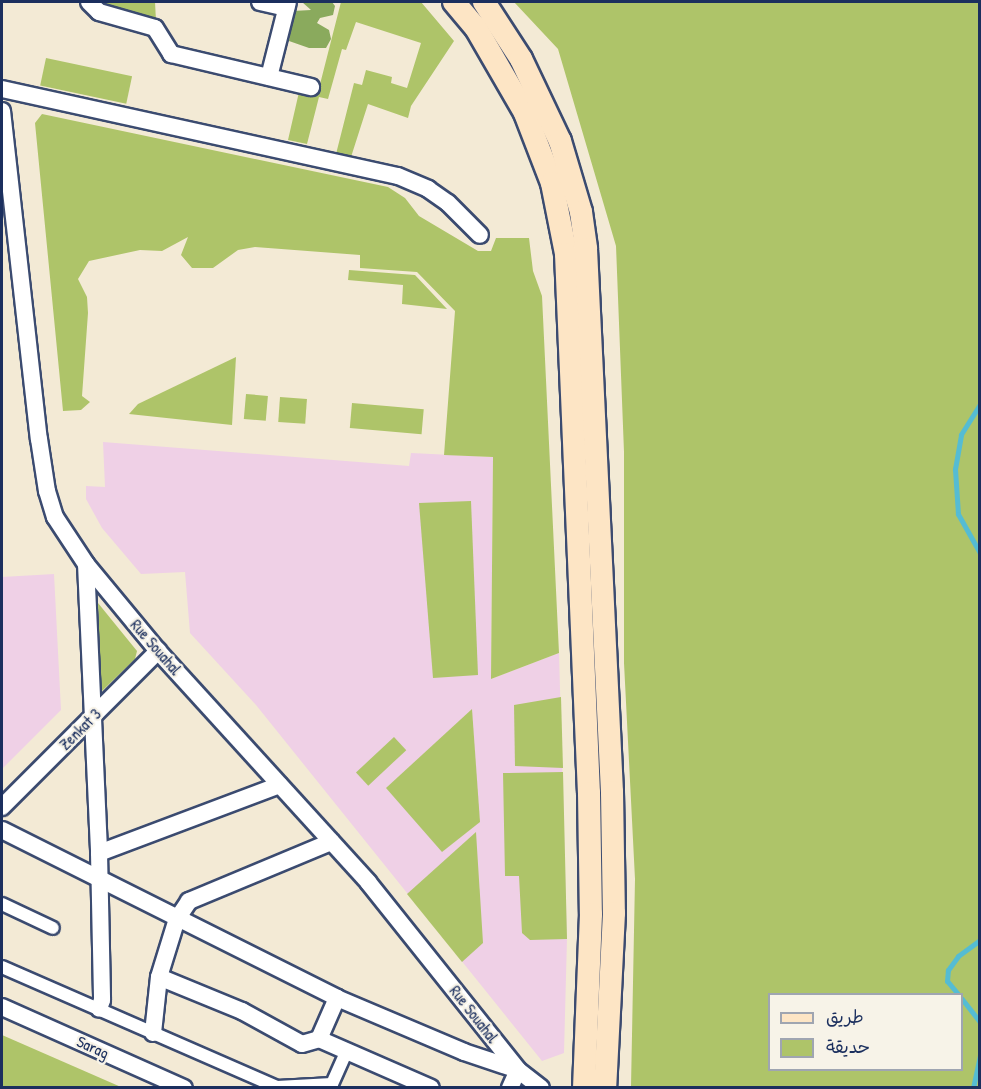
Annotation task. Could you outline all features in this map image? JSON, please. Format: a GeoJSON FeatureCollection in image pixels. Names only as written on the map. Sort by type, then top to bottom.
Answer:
{"type":"FeatureCollection","features":[{"type":"Feature","properties":{"kind":"main road"},"geometry":{"type":"LineString","coordinates":[[454,2],[486,44],[525,113],[552,183],[566,254],[589,792],[591,914],[584,1088]]}},
{"type":"Feature","properties":{"kind":"main road"},"geometry":{"type":"LineString","coordinates":[[484,2],[522,59],[560,141],[582,212],[586,249],[612,803],[614,913],[605,1088]]}},
{"type":"Feature","properties":{"kind":"street"},"geometry":{"type":"LineString","coordinates":[[89,2],[99,12],[155,28],[171,54],[311,87]]}},
{"type":"Feature","properties":{"kind":"street"},"geometry":{"type":"LineString","coordinates":[[260,2],[287,5],[269,77]]}},
{"type":"Feature","properties":{"kind":"street"},"geometry":{"type":"LineString","coordinates":[[2,90],[399,176],[428,189],[448,203],[480,236]]}},
{"type":"Feature","properties":{"kind":"street","name":"Rue Souahal"},"geometry":{"type":"LineString","coordinates":[[2,111],[8,231],[47,491],[55,517],[86,564],[158,651],[368,882],[518,1070],[536,1084]]}},
{"type":"Feature","properties":{"kind":"street"},"geometry":{"type":"LineString","coordinates":[[86,564],[99,853],[102,1000],[99,1009]]}},
{"type":"Feature","properties":{"kind":"street","name":"Zenkat 3"},"geometry":{"type":"LineString","coordinates":[[2,807],[158,651]]}},
{"type":"Feature","properties":{"kind":"street"},"geometry":{"type":"LineString","coordinates":[[99,853],[280,785]]}},
{"type":"Feature","properties":{"kind":"street"},"geometry":{"type":"LineString","coordinates":[[2,830],[337,998],[464,1052],[518,1070],[510,1088]]}},
{"type":"Feature","properties":{"kind":"street"},"geometry":{"type":"LineString","coordinates":[[153,1033],[159,977],[177,919],[189,901],[332,842]]}},
{"type":"Feature","properties":{"kind":"street"},"geometry":{"type":"LineString","coordinates":[[2,904],[53,928]]}},
{"type":"Feature","properties":{"kind":"street"},"geometry":{"type":"LineString","coordinates":[[2,967],[277,1087],[332,1084],[346,1052]]}},
{"type":"Feature","properties":{"kind":"street"},"geometry":{"type":"LineString","coordinates":[[159,977],[242,1011],[302,1044],[319,1039],[431,1088]]}},
{"type":"Feature","properties":{"kind":"street"},"geometry":{"type":"LineString","coordinates":[[319,1039],[337,998]]}},
{"type":"Feature","properties":{"kind":"street","name":"Sarag"},"geometry":{"type":"LineString","coordinates":[[2,1007],[184,1088]]}},
{"type":"Feature","properties":{"kind":"shaded area"},"geometry":{"type":"Polygon","coordinates":[[[103,442],[409,466],[411,453],[493,457],[491,679],[559,653],[567,939],[564,1053],[542,1061],[256,705],[190,633],[185,572],[141,574],[102,528],[86,499],[86,486],[105,487],[103,442]]]}},
{"type":"Feature","properties":{"kind":"shaded area"},"geometry":{"type":"Polygon","coordinates":[[[54,574],[61,710],[2,769],[2,577],[54,574]]]}},
{"type":"Feature","properties":{"kind":"green space"},"geometry":{"type":"Polygon","coordinates":[[[98,2],[155,2],[156,21],[108,8],[98,2]]]}},
{"type":"Feature","properties":{"kind":"green space"},"geometry":{"type":"Polygon","coordinates":[[[302,2],[332,2],[335,6],[333,15],[320,18],[317,23],[329,30],[331,39],[326,48],[309,48],[289,41],[293,11],[311,10],[302,2]]]}},
{"type":"Feature","properties":{"kind":"green space"},"geometry":{"type":"Polygon","coordinates":[[[341,2],[421,2],[454,41],[411,106],[408,118],[368,104],[351,157],[336,154],[354,83],[362,85],[366,70],[392,77],[391,83],[407,88],[421,43],[356,22],[346,50],[342,49],[328,99],[319,97],[307,144],[288,140],[299,92],[317,96],[341,2]]]}},
{"type":"Feature","properties":{"kind":"green space"},"geometry":{"type":"Polygon","coordinates":[[[514,2],[979,2],[979,1087],[631,1087],[635,879],[624,663],[624,452],[616,246],[558,49],[514,2]]]}},
{"type":"Feature","properties":{"kind":"green space"},"geometry":{"type":"Polygon","coordinates":[[[46,58],[132,76],[126,104],[40,85],[46,58]]]}},
{"type":"Feature","properties":{"kind":"green space"},"geometry":{"type":"Polygon","coordinates":[[[42,114],[388,187],[405,198],[419,216],[478,251],[491,251],[496,238],[529,238],[533,271],[542,296],[559,653],[491,679],[493,457],[444,455],[455,311],[417,272],[360,268],[360,255],[255,247],[238,250],[213,268],[192,268],[181,255],[188,237],[162,251],[140,250],[89,261],[78,279],[87,297],[88,313],[82,396],[90,402],[81,410],[63,411],[35,123],[42,114]]]}},
{"type":"Feature","properties":{"kind":"green space"},"geometry":{"type":"Polygon","coordinates":[[[349,270],[415,275],[447,309],[402,304],[403,285],[348,280],[349,270]]]}},
{"type":"Feature","properties":{"kind":"green space"},"geometry":{"type":"Polygon","coordinates":[[[236,357],[232,425],[129,414],[138,404],[236,357]]]}},
{"type":"Feature","properties":{"kind":"green space"},"geometry":{"type":"Polygon","coordinates":[[[246,394],[268,396],[266,421],[244,419],[246,394]]]}},
{"type":"Feature","properties":{"kind":"green space"},"geometry":{"type":"Polygon","coordinates":[[[280,397],[307,399],[305,424],[278,422],[280,397]]]}},
{"type":"Feature","properties":{"kind":"green space"},"geometry":{"type":"Polygon","coordinates":[[[352,403],[424,409],[422,434],[350,428],[352,403]]]}},
{"type":"Feature","properties":{"kind":"green space"},"geometry":{"type":"Polygon","coordinates":[[[471,501],[478,675],[433,678],[419,503],[471,501]]]}},
{"type":"Feature","properties":{"kind":"green space"},"geometry":{"type":"Polygon","coordinates":[[[98,603],[137,651],[135,659],[101,692],[98,603]]]}},
{"type":"Feature","properties":{"kind":"green space"},"geometry":{"type":"Polygon","coordinates":[[[561,697],[563,768],[515,766],[514,705],[561,697]]]}},
{"type":"Feature","properties":{"kind":"green space"},"geometry":{"type":"Polygon","coordinates":[[[472,709],[480,822],[442,852],[386,788],[472,709]]]}},
{"type":"Feature","properties":{"kind":"green space"},"geometry":{"type":"Polygon","coordinates":[[[394,737],[406,750],[368,786],[356,772],[394,737]]]}},
{"type":"Feature","properties":{"kind":"green space"},"geometry":{"type":"Polygon","coordinates":[[[563,772],[567,939],[530,940],[522,933],[519,876],[505,876],[503,773],[563,772]]]}},
{"type":"Feature","properties":{"kind":"green space"},"geometry":{"type":"Polygon","coordinates":[[[476,832],[483,943],[462,962],[407,894],[476,832]]]}},
{"type":"Feature","properties":{"kind":"green space"},"geometry":{"type":"Polygon","coordinates":[[[2,1035],[121,1087],[2,1087],[2,1035]]]}},
{"type":"Feature","properties":{"kind":"waterway"},"geometry":{"type":"LineString","coordinates":[[980,404],[961,435],[955,469],[958,514],[980,553]]}},
{"type":"Feature","properties":{"kind":"waterway"},"geometry":{"type":"LineString","coordinates":[[980,865],[980,895]]}},
{"type":"Feature","properties":{"kind":"waterway"},"geometry":{"type":"LineString","coordinates":[[957,993],[947,981],[948,970],[958,956],[980,940]]}},
{"type":"Feature","properties":{"kind":"waterway"},"geometry":{"type":"LineString","coordinates":[[963,1000],[980,1022]]}},
{"type":"Feature","properties":{"kind":"waterway"},"geometry":{"type":"LineString","coordinates":[[973,1088],[980,1056]]}}]}
